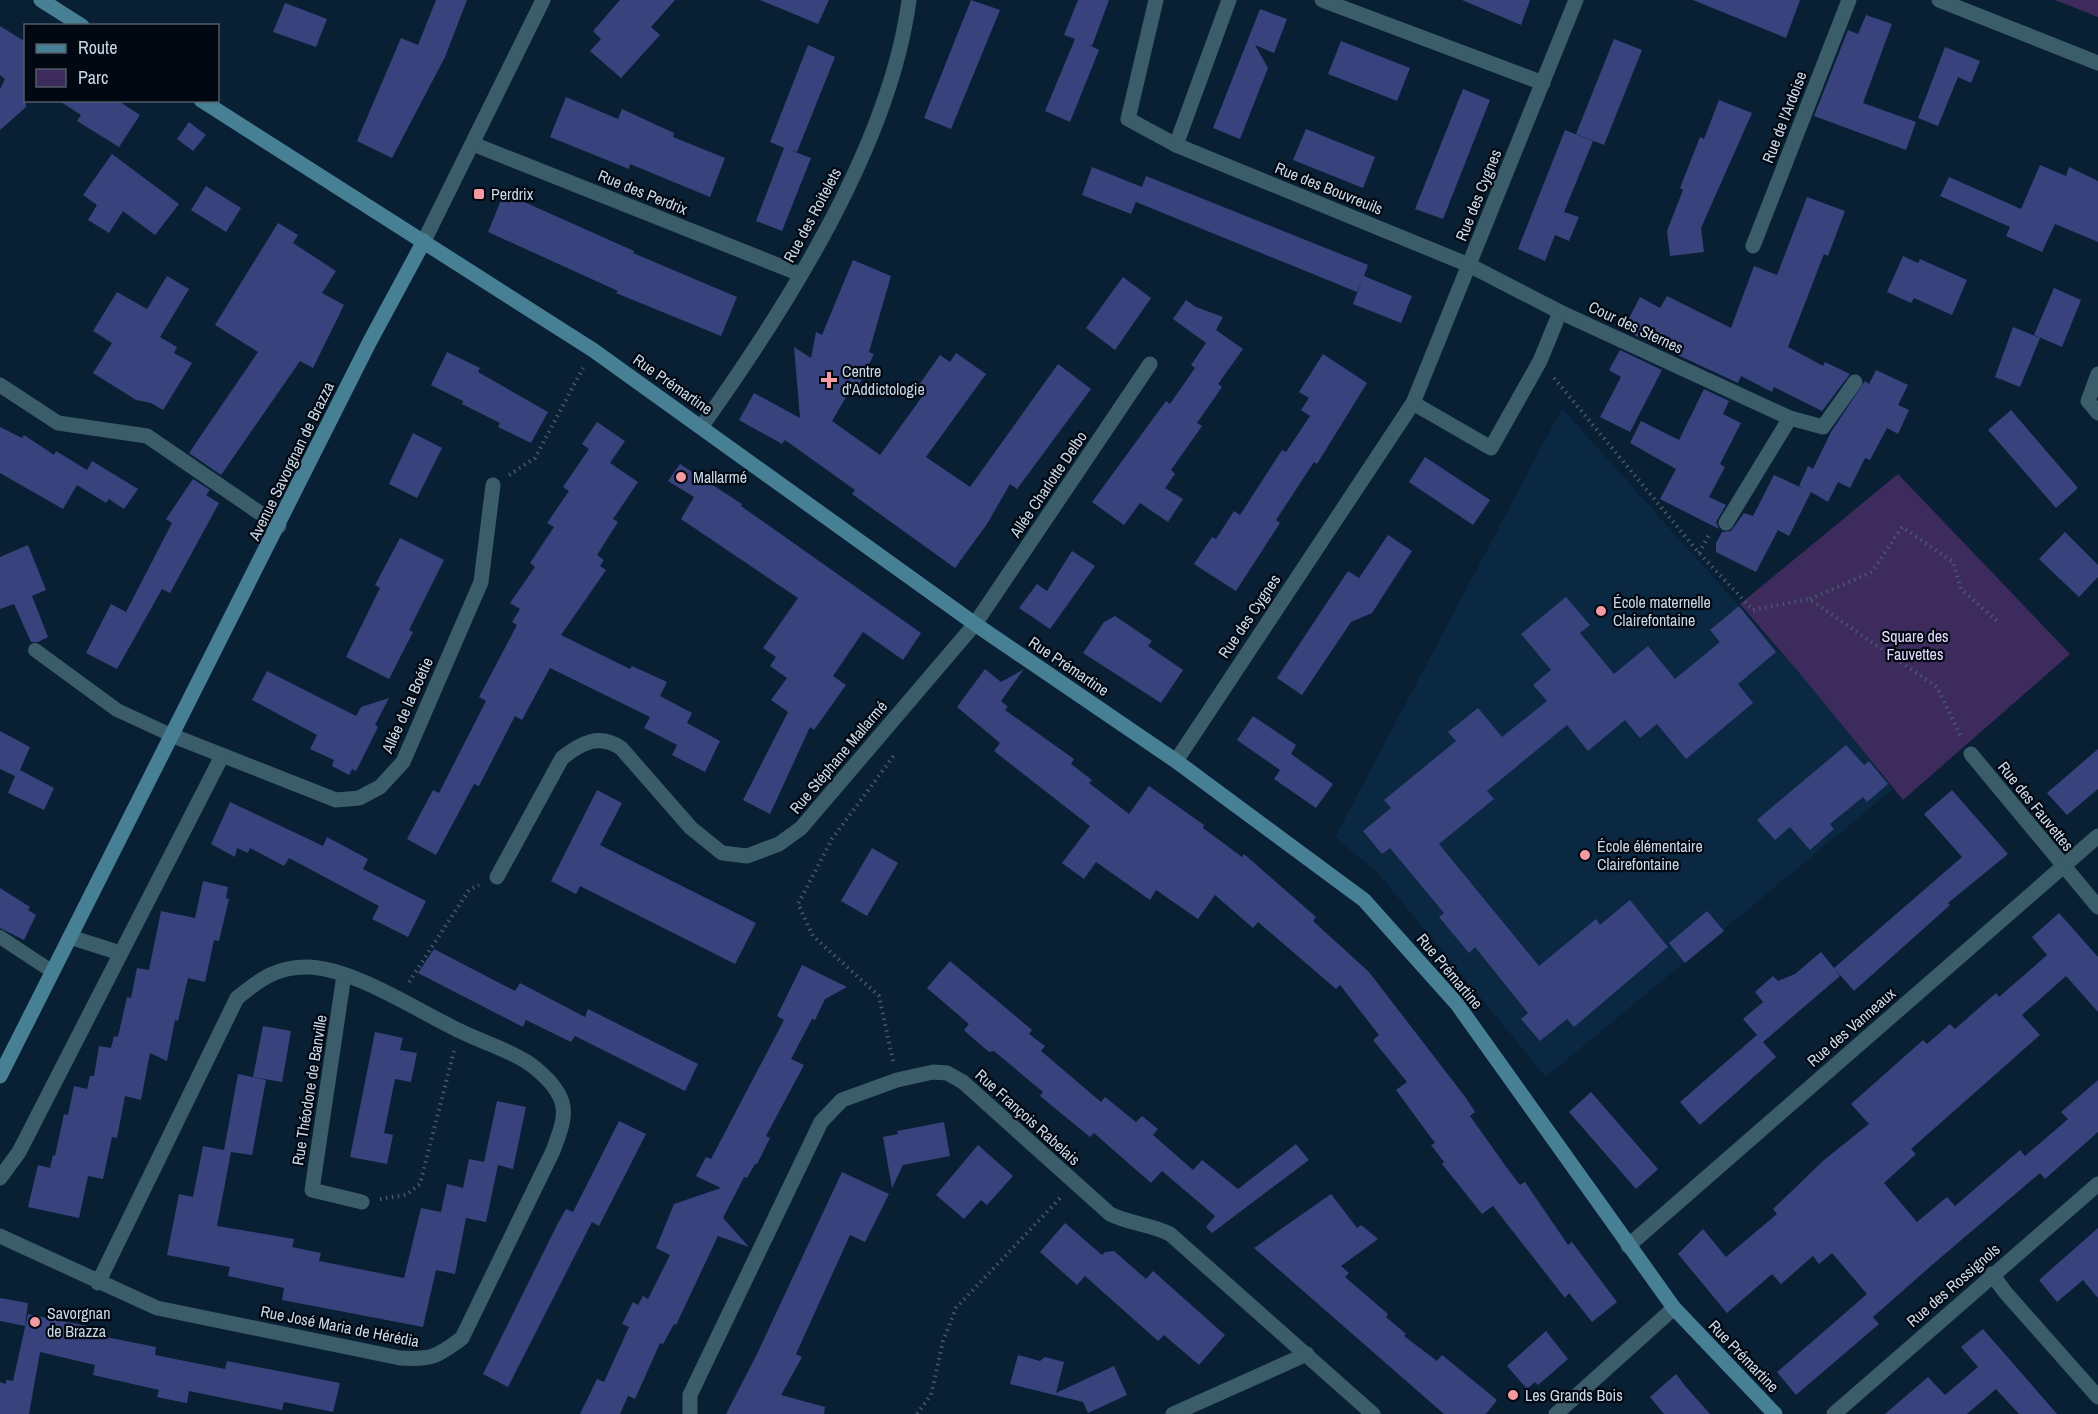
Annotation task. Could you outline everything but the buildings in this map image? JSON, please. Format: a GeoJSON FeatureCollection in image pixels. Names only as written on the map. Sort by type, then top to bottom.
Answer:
{"type":"FeatureCollection","features":[{"type":"Feature","properties":{"kind":"street"},"geometry":{"type":"LineString","coordinates":[[41,0],[79,24]]}},
{"type":"Feature","properties":{"kind":"street","name":"Avenue Savorgnan de Brazza"},"geometry":{"type":"LineString","coordinates":[[0,1076],[279,526],[369,343],[473,144],[543,0]]}},
{"type":"Feature","properties":{"kind":"street","name":"Rue des Roitelets"},"geometry":{"type":"LineString","coordinates":[[702,426],[800,274],[853,177],[880,116],[904,38],[909,0]]}},
{"type":"Feature","properties":{"kind":"street","name":"Rue des Bouvreuils"},"geometry":{"type":"LineString","coordinates":[[1156,0],[1128,119],[1176,144],[1469,265]]}},
{"type":"Feature","properties":{"kind":"street"},"geometry":{"type":"LineString","coordinates":[[1176,144],[1229,0]]}},
{"type":"Feature","properties":{"kind":"street"},"geometry":{"type":"LineString","coordinates":[[1322,0],[1544,82]]}},
{"type":"Feature","properties":{"kind":"street","name":"Rue des Cygnes"},"geometry":{"type":"LineString","coordinates":[[1176,760],[1413,402],[1576,0]]}},
{"type":"Feature","properties":{"kind":"street","name":"Rue de l'Ardoise"},"geometry":{"type":"LineString","coordinates":[[1753,246],[1849,0]]}},
{"type":"Feature","properties":{"kind":"street"},"geometry":{"type":"LineString","coordinates":[[1940,0],[2098,63]]}},
{"type":"Feature","properties":{"kind":"street","name":"Rue Prémartine"},"geometry":{"type":"LineString","coordinates":[[204,102],[593,350],[975,624],[1176,760],[1365,900],[1456,1004],[1674,1308],[1775,1414]]}},
{"type":"Feature","properties":{"kind":"street","name":"Rue des Perdrix"},"geometry":{"type":"LineString","coordinates":[[473,144],[800,274]]}},
{"type":"Feature","properties":{"kind":"street","name":"Cour des Sternes"},"geometry":{"type":"LineString","coordinates":[[1469,265],[1560,312],[1790,418],[1824,428],[1855,382]]}},
{"type":"Feature","properties":{"kind":"street"},"geometry":{"type":"LineString","coordinates":[[1413,402],[1491,448],[1540,361],[1560,312]]}},
{"type":"Feature","properties":{"kind":"street","name":"Allée Charlotte Delbo"},"geometry":{"type":"LineString","coordinates":[[975,624],[1150,364]]}},
{"type":"Feature","properties":{"kind":"street"},"geometry":{"type":"LineString","coordinates":[[2098,374],[2088,401],[2098,413]]}},
{"type":"Feature","properties":{"kind":"street"},"geometry":{"type":"LineString","coordinates":[[0,385],[57,423],[147,436],[279,526]]}},
{"type":"Feature","properties":{"kind":"street"},"geometry":{"type":"LineString","coordinates":[[1726,523],[1790,418]]}},
{"type":"Feature","properties":{"kind":"street","name":"Allée de la Boétie"},"geometry":{"type":"LineString","coordinates":[[171,735],[336,800],[358,798],[380,787],[403,762],[481,582],[493,485]]}},
{"type":"Feature","properties":{"kind":"street","name":"Rue Stéphane Mallarmé"},"geometry":{"type":"LineString","coordinates":[[496,878],[562,758],[576,747],[594,740],[610,741],[621,748],[691,828],[722,852],[747,856],[779,844],[801,828],[975,624]]}},
{"type":"Feature","properties":{"kind":"street","name":"Rue des Fauvettes"},"geometry":{"type":"LineString","coordinates":[[1971,754],[2062,867],[2098,907]]}},
{"type":"Feature","properties":{"kind":"street"},"geometry":{"type":"LineString","coordinates":[[0,1178],[19,1152],[222,756]]}},
{"type":"Feature","properties":{"kind":"street","name":"Rue des Vanneaux"},"geometry":{"type":"LineString","coordinates":[[1628,1246],[2098,836]]}},
{"type":"Feature","properties":{"kind":"street"},"geometry":{"type":"LineString","coordinates":[[70,937],[120,954]]}},
{"type":"Feature","properties":{"kind":"street"},"geometry":{"type":"LineString","coordinates":[[98,1283],[237,998],[261,978],[283,968],[312,967],[344,975],[398,999],[459,1031]]}},
{"type":"Feature","properties":{"kind":"street","name":"Rue Théodore de Banville"},"geometry":{"type":"LineString","coordinates":[[344,975],[312,1190],[362,1202]]}},
{"type":"Feature","properties":{"kind":"street","name":"Rue José Maria de Hérédia"},"geometry":{"type":"LineString","coordinates":[[0,1236],[156,1308],[400,1358],[424,1360],[439,1356],[462,1338],[562,1127],[562,1102],[549,1081],[529,1063],[459,1031]]}},
{"type":"Feature","properties":{"kind":"street","name":"Rue François Rabelais"},"geometry":{"type":"LineString","coordinates":[[690,1414],[690,1395],[821,1122],[842,1100],[897,1080],[933,1072],[947,1073],[963,1082],[1110,1214],[1129,1223],[1153,1225],[1170,1234],[1373,1414]]}},
{"type":"Feature","properties":{"kind":"street","name":"Rue des Rossignols"},"geometry":{"type":"LineString","coordinates":[[1834,1414],[2098,1184]]}},
{"type":"Feature","properties":{"kind":"street"},"geometry":{"type":"LineString","coordinates":[[1992,1274],[2005,1292],[2098,1397]]}},
{"type":"Feature","properties":{"kind":"street"},"geometry":{"type":"LineString","coordinates":[[1556,1414],[1674,1308]]}},
{"type":"Feature","properties":{"kind":"street"},"geometry":{"type":"LineString","coordinates":[[1173,1414],[1306,1354]]}},
{"type":"Feature","properties":{"kind":"lane"},"geometry":{"type":"LineString","coordinates":[[35,650],[117,710],[171,735]]}},
{"type":"Feature","properties":{"kind":"lane"},"geometry":{"type":"LineString","coordinates":[[0,937],[53,972]]}},
{"type":"Feature","properties":{"kind":"path"},"geometry":{"type":"LineString","coordinates":[[493,485],[535,458],[593,350]]}},
{"type":"Feature","properties":{"kind":"path"},"geometry":{"type":"LineString","coordinates":[[1540,361],[1699,553],[1753,610],[1809,599],[1872,572],[1902,527],[1953,562],[1961,589],[1999,623]]}},
{"type":"Feature","properties":{"kind":"path"},"geometry":{"type":"LineString","coordinates":[[1809,599],[1937,687],[1971,754]]}},
{"type":"Feature","properties":{"kind":"path"},"geometry":{"type":"LineString","coordinates":[[897,1080],[879,996],[813,936],[798,904],[832,838],[902,744]]}},
{"type":"Feature","properties":{"kind":"path"},"geometry":{"type":"LineString","coordinates":[[398,999],[469,890],[496,878]]}},
{"type":"Feature","properties":{"kind":"path"},"geometry":{"type":"LineString","coordinates":[[362,1202],[406,1195],[420,1184],[459,1031]]}},
{"type":"Feature","properties":{"kind":"path"},"geometry":{"type":"LineString","coordinates":[[917,1414],[932,1395],[944,1341],[956,1308],[1075,1182]]}},
{"type":"Feature","properties":{"kind":"shaded area","name":"École élémentaire Clairefontaine"},"geometry":{"type":"Polygon","coordinates":[[[1562,408],[1806,681],[1893,789],[1546,1077],[1378,873],[1335,837],[1562,408]]]}},
{"type":"Feature","properties":{"kind":"green space"},"geometry":{"type":"Polygon","coordinates":[[[2055,0],[2098,0],[2098,17],[2055,0]]]}},
{"type":"Feature","properties":{"kind":"green space","name":"Square des Fauvettes"},"geometry":{"type":"Polygon","coordinates":[[[1898,474],[2070,654],[1903,800],[1740,604],[1898,474]]]}},
{"type":"Feature","properties":{"kind":"place","name":"Perdrix"},"geometry":{"type":"Point","coordinates":[479,194]}},
{"type":"Feature","properties":{"kind":"place","name":"Centre d'Addictologie"},"geometry":{"type":"Point","coordinates":[829,380]}},
{"type":"Feature","properties":{"kind":"place","name":"Mallarmé"},"geometry":{"type":"Point","coordinates":[681,477]}},
{"type":"Feature","properties":{"kind":"place","name":"École maternelle Clairefontaine"},"geometry":{"type":"Point","coordinates":[1601,611]}},
{"type":"Feature","properties":{"kind":"place","name":"École élémentaire Clairefontaine"},"geometry":{"type":"Point","coordinates":[1585,855]}},
{"type":"Feature","properties":{"kind":"place","name":"Savorgnan de Brazza"},"geometry":{"type":"Point","coordinates":[35,1322]}},
{"type":"Feature","properties":{"kind":"place","name":"Les Grands Bois"},"geometry":{"type":"Point","coordinates":[1513,1395]}}]}
